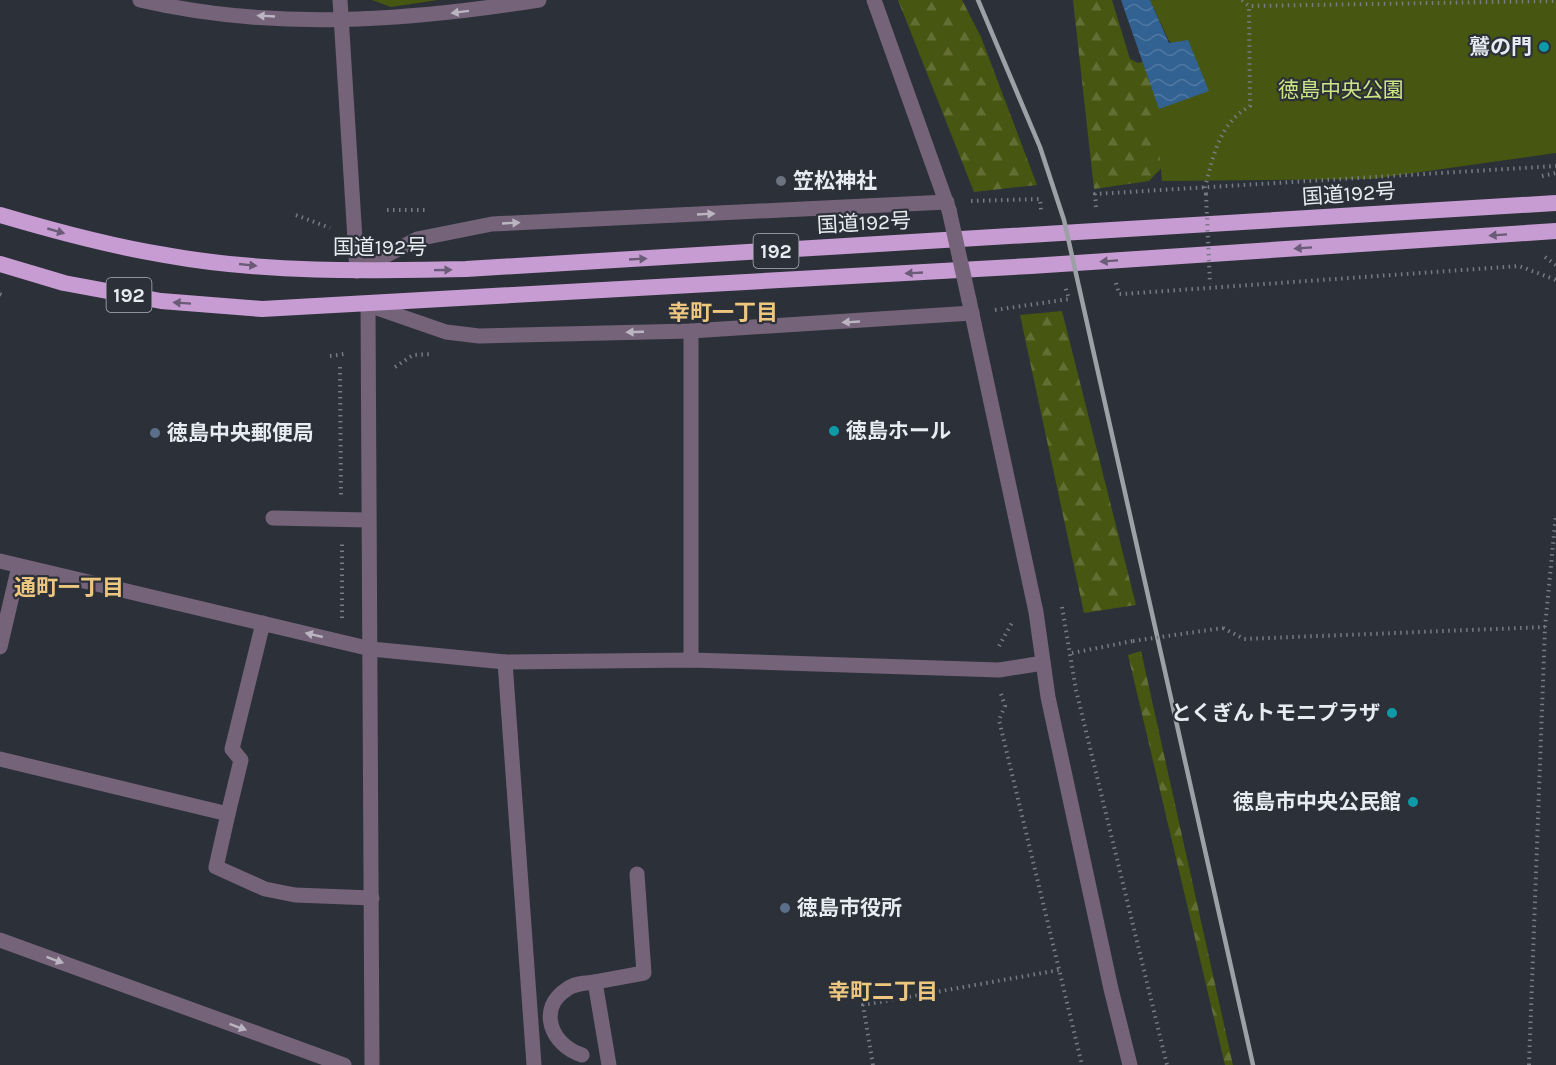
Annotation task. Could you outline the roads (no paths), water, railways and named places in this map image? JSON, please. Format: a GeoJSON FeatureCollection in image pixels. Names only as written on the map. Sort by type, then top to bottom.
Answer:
{"type":"FeatureCollection","features":[{"type":"Feature","properties":{"kind":"highway","name":"国道192号"},"geometry":{"type":"LineString","coordinates":[[0,215],[78,237],[166,256],[256,266],[357,271],[478,268],[1556,203]]}},
{"type":"Feature","properties":{"kind":"highway","name":"192"},"geometry":{"type":"LineString","coordinates":[[0,264],[64,283],[161,302],[262,309],[368,305],[1019,267],[1556,231]]}},
{"type":"Feature","properties":{"kind":"street"},"geometry":{"type":"LineString","coordinates":[[140,0],[213,14],[341,20],[457,13],[539,0]]}},
{"type":"Feature","properties":{"kind":"street"},"geometry":{"type":"LineString","coordinates":[[340,0],[357,271],[417,239],[492,224],[948,206]]}},
{"type":"Feature","properties":{"kind":"street"},"geometry":{"type":"LineString","coordinates":[[874,0],[948,206],[1036,612],[1043,663],[1106,966],[1130,1065]]}},
{"type":"Feature","properties":{"kind":"street"},"geometry":{"type":"LineString","coordinates":[[372,1065],[368,305],[446,332],[479,336],[691,331],[971,306]]}},
{"type":"Feature","properties":{"kind":"street"},"geometry":{"type":"LineString","coordinates":[[691,331],[691,660]]}},
{"type":"Feature","properties":{"kind":"street"},"geometry":{"type":"LineString","coordinates":[[273,518],[368,520]]}},
{"type":"Feature","properties":{"kind":"street"},"geometry":{"type":"LineString","coordinates":[[0,561],[371,649],[505,662],[691,660],[999,670],[1043,663]]}},
{"type":"Feature","properties":{"kind":"street"},"geometry":{"type":"LineString","coordinates":[[0,647],[19,566]]}},
{"type":"Feature","properties":{"kind":"street"},"geometry":{"type":"LineString","coordinates":[[263,623],[232,749],[241,760],[216,867],[265,889],[295,895],[372,898]]}},
{"type":"Feature","properties":{"kind":"street"},"geometry":{"type":"LineString","coordinates":[[505,662],[534,1065]]}},
{"type":"Feature","properties":{"kind":"street"},"geometry":{"type":"LineString","coordinates":[[0,759],[228,814]]}},
{"type":"Feature","properties":{"kind":"street"},"geometry":{"type":"LineString","coordinates":[[582,1055],[564,1048],[557,1040],[551,1023],[551,1013],[556,999],[567,988],[644,973],[638,874]]}},
{"type":"Feature","properties":{"kind":"street"},"geometry":{"type":"LineString","coordinates":[[0,940],[344,1065]]}},
{"type":"Feature","properties":{"kind":"street"},"geometry":{"type":"LineString","coordinates":[[595,982],[609,1065]]}},
{"type":"Feature","properties":{"kind":"water"},"geometry":{"type":"Polygon","coordinates":[[[1121,0],[1150,0],[1169,43],[1188,40],[1209,91],[1159,109],[1121,0]]]}},
{"type":"Feature","properties":{"kind":"railway"},"geometry":{"type":"LineString","coordinates":[[978,0],[1040,147],[1064,220],[1253,1065]]}},
{"type":"Feature","properties":{"kind":"place","name":"鷲の門"},"geometry":{"type":"Point","coordinates":[1544,47]}},
{"type":"Feature","properties":{"kind":"place","name":"笠松神社"},"geometry":{"type":"Point","coordinates":[781,181]}},
{"type":"Feature","properties":{"kind":"place","name":"徳島ホール"},"geometry":{"type":"Point","coordinates":[834,431]}},
{"type":"Feature","properties":{"kind":"place","name":"徳島中央郵便局"},"geometry":{"type":"Point","coordinates":[155,433]}},
{"type":"Feature","properties":{"kind":"place","name":"とくぎんトモニプラザ"},"geometry":{"type":"Point","coordinates":[1392,713]}},
{"type":"Feature","properties":{"kind":"place","name":"徳島市中央公民館"},"geometry":{"type":"Point","coordinates":[1413,802]}},
{"type":"Feature","properties":{"kind":"place","name":"徳島市役所"},"geometry":{"type":"Point","coordinates":[785,908]}},
{"type":"Feature","properties":{"kind":"district","name":"幸町一丁目"},"geometry":{"type":"Point","coordinates":[723,313]}},
{"type":"Feature","properties":{"kind":"district","name":"通町一丁目"},"geometry":{"type":"Point","coordinates":[69,588]}},
{"type":"Feature","properties":{"kind":"district","name":"幸町二丁目"},"geometry":{"type":"Point","coordinates":[883,992]}},
{"type":"Feature","properties":{"kind":"park label","name":"徳島中央公園"},"geometry":{"type":"Point","coordinates":[1341,90]}}]}
